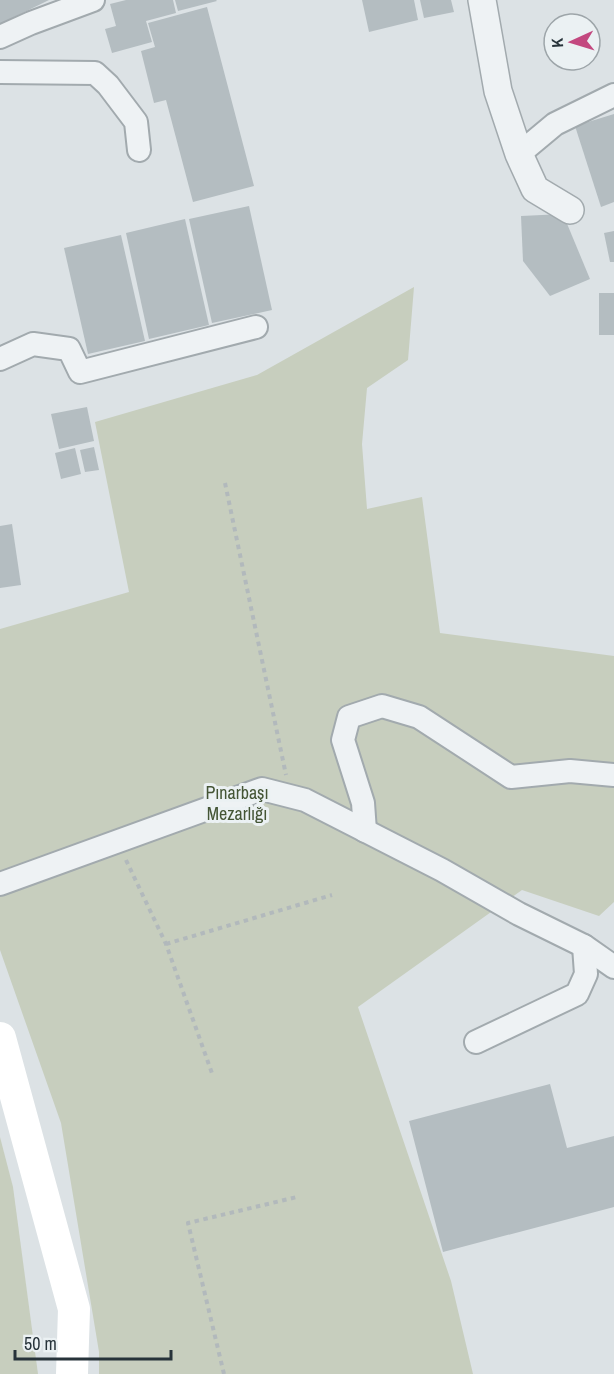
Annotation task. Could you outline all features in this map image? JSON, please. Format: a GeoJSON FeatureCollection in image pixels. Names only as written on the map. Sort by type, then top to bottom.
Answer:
{"type":"FeatureCollection","features":[{"type":"Feature","properties":{"kind":"main road"},"geometry":{"type":"LineString","coordinates":[[0,1038],[74,1309],[72,1374]]}},
{"type":"Feature","properties":{"kind":"street"},"geometry":{"type":"LineString","coordinates":[[0,37],[93,0]]}},
{"type":"Feature","properties":{"kind":"street"},"geometry":{"type":"LineString","coordinates":[[482,0],[498,91],[519,154],[535,189],[570,210]]}},
{"type":"Feature","properties":{"kind":"street"},"geometry":{"type":"LineString","coordinates":[[0,72],[95,74],[108,85],[136,122],[139,150]]}},
{"type":"Feature","properties":{"kind":"street"},"geometry":{"type":"LineString","coordinates":[[519,154],[555,124],[614,94]]}},
{"type":"Feature","properties":{"kind":"street"},"geometry":{"type":"LineString","coordinates":[[0,359],[33,344],[69,349],[80,372],[256,327]]}},
{"type":"Feature","properties":{"kind":"street"},"geometry":{"type":"LineString","coordinates":[[365,831],[363,803],[343,740],[349,717],[382,706],[418,717],[511,777],[570,771],[614,775]]}},
{"type":"Feature","properties":{"kind":"street"},"geometry":{"type":"LineString","coordinates":[[0,884],[262,789],[305,800],[442,870],[519,914],[585,946],[614,967]]}},
{"type":"Feature","properties":{"kind":"street"},"geometry":{"type":"LineString","coordinates":[[476,1042],[577,993],[586,974],[585,946]]}},
{"type":"Feature","properties":{"kind":"path"},"geometry":{"type":"LineString","coordinates":[[225,483],[290,796]]}},
{"type":"Feature","properties":{"kind":"path"},"geometry":{"type":"LineString","coordinates":[[118,843],[166,944],[213,1076]]}},
{"type":"Feature","properties":{"kind":"path"},"geometry":{"type":"LineString","coordinates":[[166,944],[332,895]]}},
{"type":"Feature","properties":{"kind":"path"},"geometry":{"type":"LineString","coordinates":[[224,1374],[188,1223],[297,1197]]}},
{"type":"Feature","properties":{"kind":"green space","name":"Pınarbaşı Mezarlığı"},"geometry":{"type":"Polygon","coordinates":[[[414,287],[408,360],[367,388],[362,444],[367,509],[422,497],[440,633],[614,656],[614,902],[599,916],[522,890],[358,1007],[451,1281],[473,1374],[99,1374],[99,1352],[61,1123],[0,950],[0,629],[129,592],[95,422],[257,375],[414,287]]]}},
{"type":"Feature","properties":{"kind":"green space"},"geometry":{"type":"Polygon","coordinates":[[[0,1137],[13,1187],[38,1374],[0,1374],[0,1137]]]}},
{"type":"Feature","properties":{"kind":"building"},"geometry":{"type":"Polygon","coordinates":[[[0,0],[49,0],[0,24],[0,0]]]}},
{"type":"Feature","properties":{"kind":"building"},"geometry":{"type":"Polygon","coordinates":[[[126,0],[173,0],[176,13],[146,21],[152,42],[112,53],[105,29],[116,26],[110,4],[126,0]]]}},
{"type":"Feature","properties":{"kind":"building"},"geometry":{"type":"Polygon","coordinates":[[[175,0],[216,0],[217,1],[178,11],[175,0]]]}},
{"type":"Feature","properties":{"kind":"building"},"geometry":{"type":"Polygon","coordinates":[[[362,0],[414,0],[418,20],[369,32],[362,0]]]}},
{"type":"Feature","properties":{"kind":"building"},"geometry":{"type":"Polygon","coordinates":[[[420,0],[451,0],[454,12],[424,18],[420,0]]]}},
{"type":"Feature","properties":{"kind":"building"},"geometry":{"type":"Polygon","coordinates":[[[207,7],[254,186],[193,202],[166,100],[154,103],[141,51],[155,47],[148,23],[207,7]]]}},
{"type":"Feature","properties":{"kind":"building"},"geometry":{"type":"Polygon","coordinates":[[[614,114],[614,202],[601,207],[575,126],[614,114]]]}},
{"type":"Feature","properties":{"kind":"building"},"geometry":{"type":"Polygon","coordinates":[[[249,206],[272,310],[212,323],[189,219],[249,206]]]}},
{"type":"Feature","properties":{"kind":"building"},"geometry":{"type":"Polygon","coordinates":[[[563,214],[590,279],[550,296],[523,261],[521,216],[563,214]]]}},
{"type":"Feature","properties":{"kind":"building"},"geometry":{"type":"Polygon","coordinates":[[[185,219],[209,325],[149,339],[126,233],[185,219]]]}},
{"type":"Feature","properties":{"kind":"building"},"geometry":{"type":"Polygon","coordinates":[[[614,231],[614,262],[610,262],[604,233],[614,231]]]}},
{"type":"Feature","properties":{"kind":"building"},"geometry":{"type":"Polygon","coordinates":[[[121,235],[145,341],[88,354],[64,248],[121,235]]]}},
{"type":"Feature","properties":{"kind":"building"},"geometry":{"type":"Polygon","coordinates":[[[599,293],[614,293],[614,335],[599,335],[599,293]]]}},
{"type":"Feature","properties":{"kind":"building"},"geometry":{"type":"Polygon","coordinates":[[[87,407],[94,441],[59,449],[51,414],[87,407]]]}},
{"type":"Feature","properties":{"kind":"building"},"geometry":{"type":"Polygon","coordinates":[[[94,447],[99,470],[85,472],[80,450],[94,447]]]}},
{"type":"Feature","properties":{"kind":"building"},"geometry":{"type":"Polygon","coordinates":[[[75,448],[81,474],[61,479],[55,453],[75,448]]]}},
{"type":"Feature","properties":{"kind":"building"},"geometry":{"type":"Polygon","coordinates":[[[12,524],[21,585],[0,588],[0,526],[12,524]]]}},
{"type":"Feature","properties":{"kind":"building"},"geometry":{"type":"Polygon","coordinates":[[[550,1084],[567,1148],[614,1136],[614,1207],[443,1252],[409,1121],[550,1084]]]}}]}
